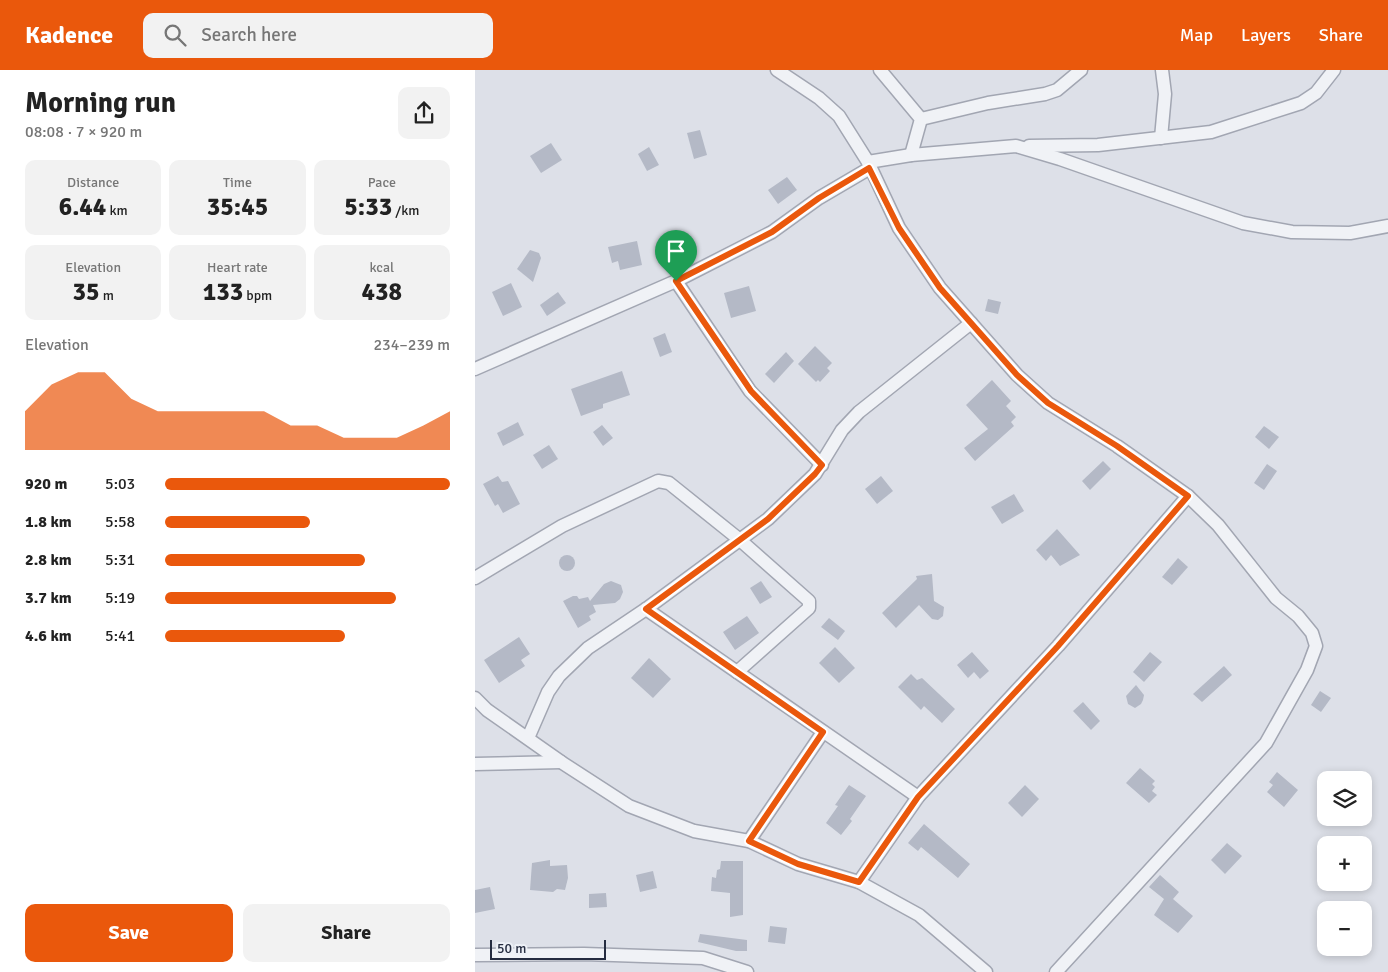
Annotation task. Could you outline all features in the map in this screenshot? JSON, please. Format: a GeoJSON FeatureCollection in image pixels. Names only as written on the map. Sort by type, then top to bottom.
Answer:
{"type":"FeatureCollection","features":[{"type":"Feature","properties":{"kind":"street"},"geometry":{"type":"LineString","coordinates":[[777,70],[831,107],[839,116],[869,165],[899,228],[940,288],[1017,375],[1048,403],[1117,446],[1188,496],[1218,525],[1277,598],[1298,616],[1312,633],[1316,646],[1307,670],[1266,743],[1056,972]]}},
{"type":"Feature","properties":{"kind":"street"},"geometry":{"type":"LineString","coordinates":[[880,70],[918,113],[921,120],[911,155]]}},
{"type":"Feature","properties":{"kind":"street"},"geometry":{"type":"LineString","coordinates":[[921,120],[988,103],[1045,94],[1057,90],[1081,70]]}},
{"type":"Feature","properties":{"kind":"street"},"geometry":{"type":"LineString","coordinates":[[1161,138],[1165,94],[1162,70]]}},
{"type":"Feature","properties":{"kind":"street"},"geometry":{"type":"LineString","coordinates":[[475,369],[676,281],[772,232],[869,165],[911,155],[1016,146],[1098,145],[1211,132],[1301,103],[1316,93],[1334,70]]}},
{"type":"Feature","properties":{"kind":"street"},"geometry":{"type":"LineString","coordinates":[[1016,146],[1060,159],[1243,223],[1302,232],[1350,233],[1388,226]]}},
{"type":"Feature","properties":{"kind":"street"},"geometry":{"type":"LineString","coordinates":[[676,281],[751,391],[822,465]]}},
{"type":"Feature","properties":{"kind":"street"},"geometry":{"type":"LineString","coordinates":[[528,738],[548,692],[559,676],[588,648],[646,609],[768,519],[815,474],[842,430],[859,412],[971,323]]}},
{"type":"Feature","properties":{"kind":"street"},"geometry":{"type":"LineString","coordinates":[[475,578],[562,526],[658,481],[669,483],[740,540],[809,601],[809,608],[737,672]]}},
{"type":"Feature","properties":{"kind":"street"},"geometry":{"type":"LineString","coordinates":[[859,882],[918,797],[1058,646],[1188,496]]}},
{"type":"Feature","properties":{"kind":"street"},"geometry":{"type":"LineString","coordinates":[[646,609],[918,797]]}},
{"type":"Feature","properties":{"kind":"street"},"geometry":{"type":"LineString","coordinates":[[475,698],[487,710],[561,762],[629,806],[694,831],[749,841],[798,864],[859,882],[919,915],[986,972]]}},
{"type":"Feature","properties":{"kind":"street"},"geometry":{"type":"LineString","coordinates":[[749,841],[823,732]]}},
{"type":"Feature","properties":{"kind":"street"},"geometry":{"type":"LineString","coordinates":[[475,764],[561,762]]}},
{"type":"Feature","properties":{"kind":"street"},"geometry":{"type":"LineString","coordinates":[[475,955],[584,954],[703,958],[747,972]]}},
{"type":"Feature","properties":{"kind":"building"},"geometry":{"type":"Polygon","coordinates":[[[700,130],[707,155],[694,159],[687,133],[700,130]]]}},
{"type":"Feature","properties":{"kind":"building"},"geometry":{"type":"Polygon","coordinates":[[[551,143],[562,160],[541,173],[530,156],[551,143]]]}},
{"type":"Feature","properties":{"kind":"building"},"geometry":{"type":"Polygon","coordinates":[[[649,147],[659,165],[647,171],[638,154],[649,147]]]}},
{"type":"Feature","properties":{"kind":"building"},"geometry":{"type":"Polygon","coordinates":[[[787,177],[797,190],[778,204],[768,190],[787,177]]]}},
{"type":"Feature","properties":{"kind":"building"},"geometry":{"type":"Polygon","coordinates":[[[637,241],[642,265],[620,270],[618,261],[612,263],[608,247],[637,241]]]}},
{"type":"Feature","properties":{"kind":"building"},"geometry":{"type":"Polygon","coordinates":[[[530,250],[539,253],[541,258],[533,282],[517,269],[530,250]]]}},
{"type":"Feature","properties":{"kind":"building"},"geometry":{"type":"Polygon","coordinates":[[[511,283],[522,307],[503,316],[492,292],[511,283]]]}},
{"type":"Feature","properties":{"kind":"building"},"geometry":{"type":"Polygon","coordinates":[[[749,286],[756,311],[731,318],[724,293],[749,286]]]}},
{"type":"Feature","properties":{"kind":"building"},"geometry":{"type":"Polygon","coordinates":[[[558,292],[566,303],[547,316],[540,305],[558,292]]]}},
{"type":"Feature","properties":{"kind":"building"},"geometry":{"type":"Polygon","coordinates":[[[988,299],[1001,302],[998,314],[985,311],[988,299]]]}},
{"type":"Feature","properties":{"kind":"building"},"geometry":{"type":"Polygon","coordinates":[[[665,333],[672,352],[660,357],[653,338],[665,333]]]}},
{"type":"Feature","properties":{"kind":"building"},"geometry":{"type":"Polygon","coordinates":[[[815,346],[832,363],[827,368],[830,371],[820,382],[818,380],[816,382],[798,364],[815,346]]]}},
{"type":"Feature","properties":{"kind":"building"},"geometry":{"type":"Polygon","coordinates":[[[786,352],[794,361],[774,383],[765,374],[786,352]]]}},
{"type":"Feature","properties":{"kind":"building"},"geometry":{"type":"Polygon","coordinates":[[[622,371],[630,395],[603,404],[603,408],[581,416],[571,389],[622,371]]]}},
{"type":"Feature","properties":{"kind":"building"},"geometry":{"type":"Polygon","coordinates":[[[992,380],[1011,401],[1006,406],[1016,417],[1011,422],[1014,426],[975,461],[964,448],[988,429],[966,405],[992,380]]]}},
{"type":"Feature","properties":{"kind":"building"},"geometry":{"type":"Polygon","coordinates":[[[518,422],[524,435],[503,446],[497,433],[518,422]]]}},
{"type":"Feature","properties":{"kind":"building"},"geometry":{"type":"Polygon","coordinates":[[[602,425],[613,438],[603,446],[593,432],[602,425]]]}},
{"type":"Feature","properties":{"kind":"building"},"geometry":{"type":"Polygon","coordinates":[[[1264,426],[1279,437],[1269,449],[1255,437],[1264,426]]]}},
{"type":"Feature","properties":{"kind":"building"},"geometry":{"type":"Polygon","coordinates":[[[549,445],[558,459],[542,469],[533,455],[549,445]]]}},
{"type":"Feature","properties":{"kind":"building"},"geometry":{"type":"Polygon","coordinates":[[[1103,461],[1111,469],[1090,490],[1082,481],[1103,461]]]}},
{"type":"Feature","properties":{"kind":"building"},"geometry":{"type":"Polygon","coordinates":[[[1267,464],[1277,471],[1264,490],[1254,483],[1267,464]]]}},
{"type":"Feature","properties":{"kind":"building"},"geometry":{"type":"Polygon","coordinates":[[[498,476],[502,482],[508,481],[520,504],[503,513],[498,504],[495,506],[483,484],[498,476]]]}},
{"type":"Feature","properties":{"kind":"building"},"geometry":{"type":"Polygon","coordinates":[[[881,476],[893,491],[877,504],[865,489],[881,476]]]}},
{"type":"Feature","properties":{"kind":"building"},"geometry":{"type":"Polygon","coordinates":[[[1014,494],[1024,511],[1002,524],[991,507],[1014,494]]]}},
{"type":"Feature","properties":{"kind":"building"},"geometry":{"type":"Polygon","coordinates":[[[1057,529],[1080,555],[1060,566],[1051,555],[1046,561],[1036,550],[1057,529]]]}},
{"type":"Feature","properties":{"kind":"building"},"geometry":{"type":"Polygon","coordinates":[[[564,555],[570,555],[575,560],[573,569],[564,571],[559,566],[559,560],[564,555]]]}},
{"type":"Feature","properties":{"kind":"building"},"geometry":{"type":"Polygon","coordinates":[[[1178,558],[1188,567],[1172,585],[1162,577],[1178,558]]]}},
{"type":"Feature","properties":{"kind":"building"},"geometry":{"type":"Polygon","coordinates":[[[932,574],[934,601],[944,607],[943,616],[938,620],[932,619],[919,605],[896,628],[882,613],[917,579],[916,576],[932,574]]]}},
{"type":"Feature","properties":{"kind":"building"},"geometry":{"type":"Polygon","coordinates":[[[611,581],[621,585],[623,592],[620,599],[615,603],[593,605],[596,612],[589,616],[591,620],[578,628],[563,601],[577,596],[579,599],[588,597],[590,601],[604,584],[611,581]]]}},
{"type":"Feature","properties":{"kind":"building"},"geometry":{"type":"Polygon","coordinates":[[[761,581],[772,597],[760,604],[750,588],[761,581]]]}},
{"type":"Feature","properties":{"kind":"building"},"geometry":{"type":"Polygon","coordinates":[[[747,616],[759,633],[735,650],[723,632],[747,616]]]}},
{"type":"Feature","properties":{"kind":"building"},"geometry":{"type":"Polygon","coordinates":[[[829,618],[845,631],[838,640],[821,627],[829,618]]]}},
{"type":"Feature","properties":{"kind":"building"},"geometry":{"type":"Polygon","coordinates":[[[519,637],[530,654],[521,660],[525,666],[499,683],[484,660],[519,637]]]}},
{"type":"Feature","properties":{"kind":"building"},"geometry":{"type":"Polygon","coordinates":[[[835,647],[855,668],[839,683],[819,663],[835,647]]]}},
{"type":"Feature","properties":{"kind":"building"},"geometry":{"type":"Polygon","coordinates":[[[972,652],[989,671],[980,679],[974,672],[968,678],[957,665],[972,652]]]}},
{"type":"Feature","properties":{"kind":"building"},"geometry":{"type":"Polygon","coordinates":[[[1150,652],[1162,662],[1144,682],[1133,672],[1150,652]]]}},
{"type":"Feature","properties":{"kind":"building"},"geometry":{"type":"Polygon","coordinates":[[[649,658],[671,679],[653,698],[631,678],[649,658]]]}},
{"type":"Feature","properties":{"kind":"building"},"geometry":{"type":"Polygon","coordinates":[[[1224,666],[1232,675],[1202,702],[1193,694],[1224,666]]]}},
{"type":"Feature","properties":{"kind":"building"},"geometry":{"type":"Polygon","coordinates":[[[911,674],[917,680],[922,678],[955,709],[942,723],[924,706],[921,710],[898,687],[911,674]]]}},
{"type":"Feature","properties":{"kind":"building"},"geometry":{"type":"Polygon","coordinates":[[[1136,685],[1144,695],[1141,704],[1135,708],[1128,704],[1126,696],[1136,685]]]}},
{"type":"Feature","properties":{"kind":"building"},"geometry":{"type":"Polygon","coordinates":[[[1320,691],[1331,698],[1321,712],[1311,705],[1320,691]]]}},
{"type":"Feature","properties":{"kind":"building"},"geometry":{"type":"Polygon","coordinates":[[[1083,702],[1100,721],[1091,730],[1073,711],[1083,702]]]}},
{"type":"Feature","properties":{"kind":"building"},"geometry":{"type":"Polygon","coordinates":[[[1140,768],[1155,781],[1152,784],[1155,787],[1152,791],[1157,795],[1149,803],[1126,783],[1140,768]]]}},
{"type":"Feature","properties":{"kind":"building"},"geometry":{"type":"Polygon","coordinates":[[[1277,772],[1298,790],[1284,807],[1267,792],[1273,785],[1269,782],[1277,772]]]}},
{"type":"Feature","properties":{"kind":"building"},"geometry":{"type":"Polygon","coordinates":[[[849,785],[866,796],[850,819],[852,821],[841,835],[826,823],[838,806],[835,805],[849,785]]]}},
{"type":"Feature","properties":{"kind":"building"},"geometry":{"type":"Polygon","coordinates":[[[1025,785],[1039,799],[1022,817],[1008,803],[1025,785]]]}},
{"type":"Feature","properties":{"kind":"building"},"geometry":{"type":"Polygon","coordinates":[[[924,824],[970,864],[958,878],[921,847],[918,851],[908,843],[924,824]]]}},
{"type":"Feature","properties":{"kind":"building"},"geometry":{"type":"Polygon","coordinates":[[[1227,843],[1242,856],[1225,874],[1211,860],[1227,843]]]}},
{"type":"Feature","properties":{"kind":"building"},"geometry":{"type":"Polygon","coordinates":[[[550,860],[550,866],[567,865],[568,878],[565,890],[557,889],[553,892],[530,890],[532,863],[550,860]]]}},
{"type":"Feature","properties":{"kind":"building"},"geometry":{"type":"Polygon","coordinates":[[[721,861],[743,861],[743,915],[730,917],[730,893],[711,891],[712,877],[716,878],[721,861]]]}},
{"type":"Feature","properties":{"kind":"building"},"geometry":{"type":"Polygon","coordinates":[[[653,871],[657,888],[640,892],[636,875],[653,871]]]}},
{"type":"Feature","properties":{"kind":"building"},"geometry":{"type":"Polygon","coordinates":[[[1160,875],[1179,892],[1173,899],[1193,916],[1178,933],[1154,915],[1164,899],[1149,887],[1160,875]]]}},
{"type":"Feature","properties":{"kind":"building"},"geometry":{"type":"Polygon","coordinates":[[[490,887],[495,909],[475,913],[475,890],[490,887]]]}},
{"type":"Feature","properties":{"kind":"building"},"geometry":{"type":"Polygon","coordinates":[[[606,893],[607,907],[589,908],[589,894],[606,893]]]}},
{"type":"Feature","properties":{"kind":"building"},"geometry":{"type":"Polygon","coordinates":[[[770,926],[787,928],[785,944],[768,942],[770,926]]]}},
{"type":"Feature","properties":{"kind":"building"},"geometry":{"type":"Polygon","coordinates":[[[700,934],[747,940],[747,951],[736,951],[698,942],[700,934]]]}},
{"type":"Feature","properties":{"kind":"route"},"geometry":{"type":"LineString","coordinates":[[869,168],[899,228],[940,288],[1017,375],[1048,403],[1117,446],[1188,496],[1058,646],[918,797],[859,882],[798,864],[749,841],[823,732],[646,609],[768,519],[822,465],[751,391],[676,281],[772,232],[819,198],[869,168]]}}]}
